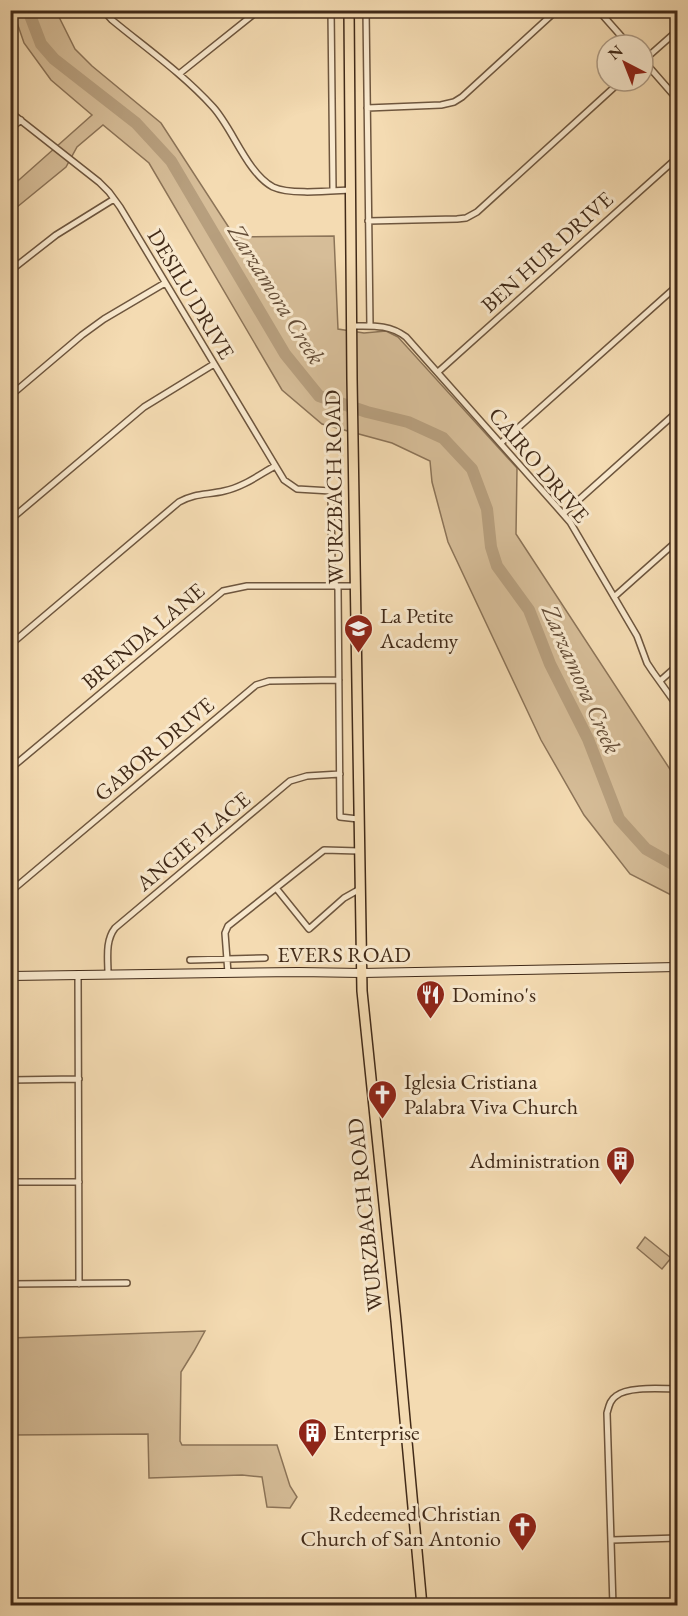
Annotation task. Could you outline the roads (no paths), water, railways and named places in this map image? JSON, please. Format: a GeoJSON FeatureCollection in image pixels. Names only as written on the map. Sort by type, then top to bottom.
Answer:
{"type":"FeatureCollection","features":[{"type":"Feature","properties":{"kind":"main road","name":"WURZBACH ROAD"},"geometry":{"type":"LineString","coordinates":[[349,10],[351,326],[362,973],[422,1605]]}},
{"type":"Feature","properties":{"kind":"main road","name":"EVERS ROAD"},"geometry":{"type":"LineString","coordinates":[[10,976],[678,967]]}},
{"type":"Feature","properties":{"kind":"street"},"geometry":{"type":"LineString","coordinates":[[179,74],[259,10]]}},
{"type":"Feature","properties":{"kind":"street"},"geometry":{"type":"LineString","coordinates":[[331,10],[333,191]]}},
{"type":"Feature","properties":{"kind":"street"},"geometry":{"type":"LineString","coordinates":[[366,10],[370,326]]}},
{"type":"Feature","properties":{"kind":"street"},"geometry":{"type":"LineString","coordinates":[[367,108],[441,105],[462,98],[557,10]]}},
{"type":"Feature","properties":{"kind":"street"},"geometry":{"type":"LineString","coordinates":[[598,10],[618,33]]}},
{"type":"Feature","properties":{"kind":"street"},"geometry":{"type":"LineString","coordinates":[[104,11],[201,94],[223,119],[252,166],[265,181],[285,191],[350,190]]}},
{"type":"Feature","properties":{"kind":"street"},"geometry":{"type":"LineString","coordinates":[[655,50],[678,30]]}},
{"type":"Feature","properties":{"kind":"street"},"geometry":{"type":"LineString","coordinates":[[655,74],[678,100]]}},
{"type":"Feature","properties":{"kind":"street"},"geometry":{"type":"LineString","coordinates":[[368,221],[466,218],[477,212],[608,93]]}},
{"type":"Feature","properties":{"kind":"street","name":"DESILU DRIVE"},"geometry":{"type":"LineString","coordinates":[[10,112],[104,187],[114,199],[284,480],[297,489],[331,491]]}},
{"type":"Feature","properties":{"kind":"street"},"geometry":{"type":"LineString","coordinates":[[10,129],[21,120]]}},
{"type":"Feature","properties":{"kind":"street","name":"BEN HUR DRIVE"},"geometry":{"type":"LineString","coordinates":[[438,372],[678,157]]}},
{"type":"Feature","properties":{"kind":"street"},"geometry":{"type":"LineString","coordinates":[[10,271],[56,235],[114,199]]}},
{"type":"Feature","properties":{"kind":"street"},"geometry":{"type":"LineString","coordinates":[[10,396],[97,324],[165,283]]}},
{"type":"Feature","properties":{"kind":"street"},"geometry":{"type":"LineString","coordinates":[[501,443],[678,285]]}},
{"type":"Feature","properties":{"kind":"street","name":"CAIRO DRIVE"},"geometry":{"type":"LineString","coordinates":[[351,326],[390,327],[406,337],[570,522],[637,636],[647,663],[678,707]]}},
{"type":"Feature","properties":{"kind":"street"},"geometry":{"type":"LineString","coordinates":[[10,520],[144,407],[214,364]]}},
{"type":"Feature","properties":{"kind":"street"},"geometry":{"type":"LineString","coordinates":[[563,514],[678,411]]}},
{"type":"Feature","properties":{"kind":"street"},"geometry":{"type":"LineString","coordinates":[[10,645],[179,502],[199,494],[231,489],[275,466]]}},
{"type":"Feature","properties":{"kind":"street","name":"WURZBACH ROAD"},"geometry":{"type":"LineString","coordinates":[[331,491],[332,569],[337,587],[340,817],[358,819]]}},
{"type":"Feature","properties":{"kind":"street"},"geometry":{"type":"LineString","coordinates":[[614,597],[678,540]]}},
{"type":"Feature","properties":{"kind":"street","name":"BRENDA LANE"},"geometry":{"type":"LineString","coordinates":[[10,769],[223,591],[247,586],[355,586]]}},
{"type":"Feature","properties":{"kind":"street"},"geometry":{"type":"LineString","coordinates":[[660,681],[678,665]]}},
{"type":"Feature","properties":{"kind":"street","name":"GABOR DRIVE"},"geometry":{"type":"LineString","coordinates":[[10,892],[256,685],[269,681],[339,680]]}},
{"type":"Feature","properties":{"kind":"street","name":"ANGIE PLACE"},"geometry":{"type":"LineString","coordinates":[[108,974],[108,945],[115,928],[290,781],[307,776],[340,774]]}},
{"type":"Feature","properties":{"kind":"street"},"geometry":{"type":"LineString","coordinates":[[228,974],[225,933],[228,926],[324,850],[359,851]]}},
{"type":"Feature","properties":{"kind":"street"},"geometry":{"type":"LineString","coordinates":[[276,888],[309,928],[344,898],[360,889]]}},
{"type":"Feature","properties":{"kind":"street"},"geometry":{"type":"LineString","coordinates":[[190,960],[265,958]]}},
{"type":"Feature","properties":{"kind":"street"},"geometry":{"type":"LineString","coordinates":[[78,974],[80,1284]]}},
{"type":"Feature","properties":{"kind":"street"},"geometry":{"type":"LineString","coordinates":[[10,1080],[79,1079]]}},
{"type":"Feature","properties":{"kind":"street"},"geometry":{"type":"LineString","coordinates":[[10,1182],[79,1182]]}},
{"type":"Feature","properties":{"kind":"street"},"geometry":{"type":"LineString","coordinates":[[10,1284],[128,1283]]}},
{"type":"Feature","properties":{"kind":"street"},"geometry":{"type":"LineString","coordinates":[[613,1605],[608,1413],[613,1398],[622,1392],[678,1389]]}},
{"type":"Feature","properties":{"kind":"street"},"geometry":{"type":"LineString","coordinates":[[612,1540],[678,1538]]}},
{"type":"Feature","properties":{"kind":"waterway","name":"Zarzamora Creek"},"geometry":{"type":"LineString","coordinates":[[28,10],[41,44],[54,59],[136,123],[171,161],[285,354],[319,396],[367,412],[408,422],[443,438],[472,469],[487,509],[491,547],[497,566],[529,610],[550,664],[588,739],[619,819],[646,849],[678,867]]}},
{"type":"Feature","properties":{"kind":"place","name":"La Petite Academy"},"geometry":{"type":"Point","coordinates":[359,654]}},
{"type":"Feature","properties":{"kind":"place","name":"Domino's"},"geometry":{"type":"Point","coordinates":[431,1020]}},
{"type":"Feature","properties":{"kind":"place","name":"Iglesia Cristiana Palabra Viva Church"},"geometry":{"type":"Point","coordinates":[383,1120]}},
{"type":"Feature","properties":{"kind":"place","name":"Administration"},"geometry":{"type":"Point","coordinates":[621,1186]}},
{"type":"Feature","properties":{"kind":"place","name":"Enterprise"},"geometry":{"type":"Point","coordinates":[312,1458]}},
{"type":"Feature","properties":{"kind":"place","name":"Redeemed Christian Church of San Antonio"},"geometry":{"type":"Point","coordinates":[522,1552]}}]}
